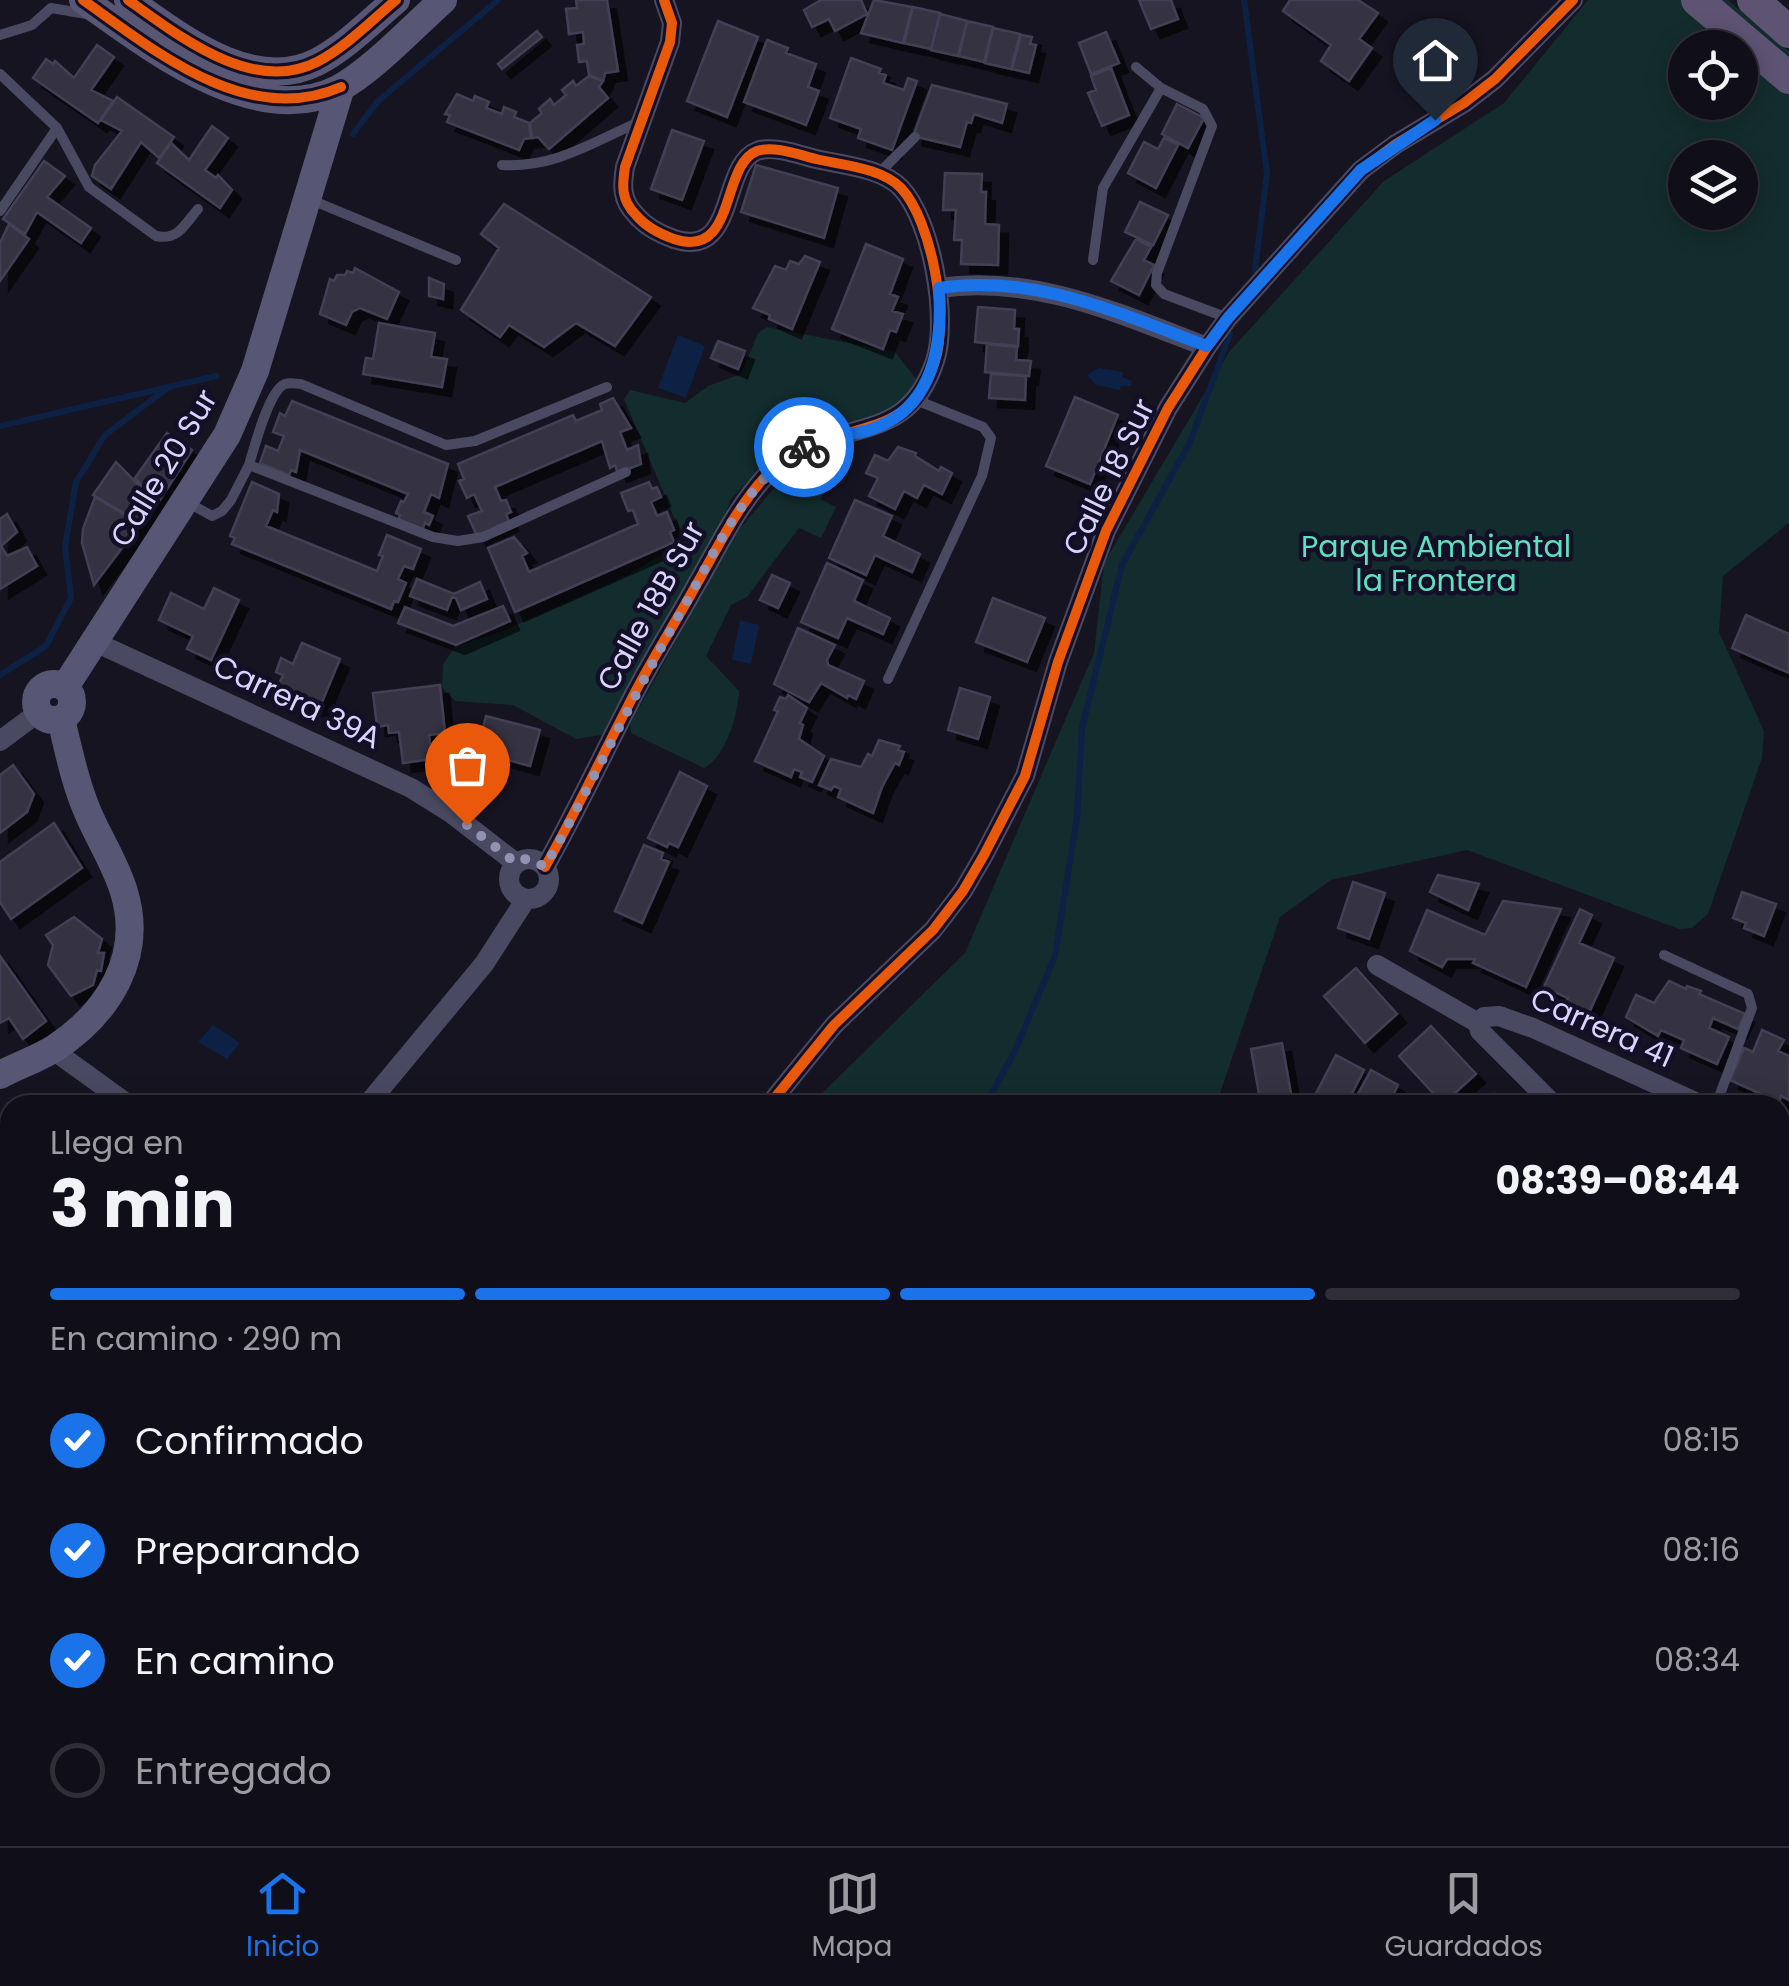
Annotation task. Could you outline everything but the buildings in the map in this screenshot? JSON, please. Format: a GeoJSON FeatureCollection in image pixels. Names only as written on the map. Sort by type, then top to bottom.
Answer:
{"type":"FeatureCollection","features":[{"type":"Feature","properties":{"kind":"main road"},"geometry":{"type":"LineString","coordinates":[[1698,0],[1789,78]]}},
{"type":"Feature","properties":{"kind":"main road"},"geometry":{"type":"LineString","coordinates":[[1753,0],[1789,32]]}},
{"type":"Feature","properties":{"kind":"street"},"geometry":{"type":"LineString","coordinates":[[82,0],[118,9],[219,59],[265,70],[312,64],[333,52],[396,0]]}},
{"type":"Feature","properties":{"kind":"street"},"geometry":{"type":"LineString","coordinates":[[118,9],[172,63],[214,83],[260,95],[302,98],[341,87],[444,0]]}},
{"type":"Feature","properties":{"kind":"street"},"geometry":{"type":"LineString","coordinates":[[664,0],[672,22],[670,42],[625,167],[621,187],[626,203],[638,218],[678,241],[697,241],[713,232],[725,215],[738,173],[759,150],[790,153],[878,174],[901,188],[912,206],[939,288],[942,330],[938,352],[916,400]]}},
{"type":"Feature","properties":{"kind":"street","name":"Calle 18 Sur"},"geometry":{"type":"LineString","coordinates":[[777,1095],[834,1025],[932,930],[963,891],[998,831],[1025,776],[1058,662],[1106,532],[1168,408],[1207,346],[1361,170],[1496,79],[1573,0]]}},
{"type":"Feature","properties":{"kind":"street","name":"Calle 20 Sur"},"geometry":{"type":"LineString","coordinates":[[50,715],[69,712],[72,701],[65,687],[243,404],[341,87]]}},
{"type":"Feature","properties":{"kind":"street"},"geometry":{"type":"LineString","coordinates":[[302,98],[323,152]]}},
{"type":"Feature","properties":{"kind":"street"},"geometry":{"type":"LineString","coordinates":[[939,288],[972,283],[1044,290],[1088,301],[1207,346]]}},
{"type":"Feature","properties":{"kind":"street","name":"Calle 18B Sur"},"geometry":{"type":"LineString","coordinates":[[545,867],[630,702],[729,528],[761,481],[783,460],[810,444],[875,428],[916,400]]}},
{"type":"Feature","properties":{"kind":"street","name":"Carrera 39A"},"geometry":{"type":"LineString","coordinates":[[95,642],[410,788],[516,863]]}},
{"type":"Feature","properties":{"kind":"street"},"geometry":{"type":"LineString","coordinates":[[0,742],[50,715],[124,894],[131,935],[126,967],[110,998],[53,1050],[0,1075]]}},
{"type":"Feature","properties":{"kind":"street"},"geometry":{"type":"LineString","coordinates":[[375,1095],[484,964],[526,899],[538,896],[548,886],[545,867],[528,858],[516,863],[509,874],[510,887],[526,899]]}},
{"type":"Feature","properties":{"kind":"street","name":"Carrera 41"},"geometry":{"type":"LineString","coordinates":[[1377,965],[1478,1023],[1480,1031],[1544,1095]]}},
{"type":"Feature","properties":{"kind":"street","name":"Carrera 41"},"geometry":{"type":"LineString","coordinates":[[1478,1023],[1484,1017],[1499,1016],[1533,1028],[1680,1095]]}},
{"type":"Feature","properties":{"kind":"street"},"geometry":{"type":"LineString","coordinates":[[53,1050],[115,1095]]}},
{"type":"Feature","properties":{"kind":"lane"},"geometry":{"type":"LineString","coordinates":[[0,35],[32,24],[52,8],[118,9]]}},
{"type":"Feature","properties":{"kind":"lane"},"geometry":{"type":"LineString","coordinates":[[1136,67],[1162,88],[1203,109],[1212,126],[1156,273],[1156,285],[1164,294],[1228,318]]}},
{"type":"Feature","properties":{"kind":"lane"},"geometry":{"type":"LineString","coordinates":[[0,74],[57,128],[89,187],[156,236],[178,234],[198,209]]}},
{"type":"Feature","properties":{"kind":"lane"},"geometry":{"type":"LineString","coordinates":[[1093,260],[1103,188],[1162,88]]}},
{"type":"Feature","properties":{"kind":"lane"},"geometry":{"type":"LineString","coordinates":[[502,165],[530,167],[552,162],[642,120]]}},
{"type":"Feature","properties":{"kind":"lane"},"geometry":{"type":"LineString","coordinates":[[0,212],[57,128]]}},
{"type":"Feature","properties":{"kind":"lane"},"geometry":{"type":"LineString","coordinates":[[878,174],[916,136]]}},
{"type":"Feature","properties":{"kind":"lane"},"geometry":{"type":"LineString","coordinates":[[309,198],[456,260]]}},
{"type":"Feature","properties":{"kind":"lane"},"geometry":{"type":"LineString","coordinates":[[184,501],[212,516],[222,511],[249,465],[273,398],[288,382],[302,384],[446,444],[475,441],[607,386]]}},
{"type":"Feature","properties":{"kind":"lane"},"geometry":{"type":"LineString","coordinates":[[888,679],[982,476],[989,452],[990,438],[983,427],[916,400]]}},
{"type":"Feature","properties":{"kind":"lane"},"geometry":{"type":"LineString","coordinates":[[249,465],[433,538],[458,541],[482,537],[626,472]]}},
{"type":"Feature","properties":{"kind":"lane"},"geometry":{"type":"LineString","coordinates":[[1664,955],[1752,999],[1720,1095]]}},
{"type":"Feature","properties":{"kind":"green space","name":"Parque Ambiental la Frontera"},"geometry":{"type":"Polygon","coordinates":[[[1588,0],[1728,0],[1789,51],[1789,523],[1723,576],[1719,632],[1764,731],[1762,758],[1708,914],[1692,928],[1679,929],[1467,850],[1331,880],[1280,917],[1219,1095],[820,1095],[965,953],[1094,653],[1104,563],[1229,352],[1384,181],[1504,103],[1588,0]]]}},
{"type":"Feature","properties":{"kind":"green space"},"geometry":{"type":"Polygon","coordinates":[[[767,327],[895,352],[917,380],[909,400],[888,414],[783,445],[731,499],[711,551],[602,735],[576,739],[513,705],[455,701],[442,687],[443,665],[455,646],[498,633],[629,574],[684,541],[624,399],[630,390],[685,403],[708,386],[741,374],[758,333],[767,327]]]}},
{"type":"Feature","properties":{"kind":"green space"},"geometry":{"type":"Polygon","coordinates":[[[840,441],[849,444],[850,459],[820,499],[836,507],[821,538],[799,528],[747,597],[731,605],[706,656],[739,691],[733,723],[719,754],[704,768],[631,733],[630,724],[736,533],[801,457],[840,441]]]}},
{"type":"Feature","properties":{"kind":"water"},"geometry":{"type":"Polygon","coordinates":[[[678,335],[705,346],[686,398],[658,388],[678,335]]]}},
{"type":"Feature","properties":{"kind":"water"},"geometry":{"type":"Polygon","coordinates":[[[1099,368],[1123,372],[1122,377],[1132,381],[1131,386],[1121,386],[1120,390],[1096,385],[1087,375],[1099,368]]]}},
{"type":"Feature","properties":{"kind":"water"},"geometry":{"type":"Polygon","coordinates":[[[740,620],[759,625],[751,664],[732,660],[740,620]]]}},
{"type":"Feature","properties":{"kind":"water"},"geometry":{"type":"Polygon","coordinates":[[[213,1025],[240,1043],[227,1059],[198,1042],[213,1025]]]}},
{"type":"Feature","properties":{"kind":"waterway"},"geometry":{"type":"LineString","coordinates":[[353,134],[377,102],[498,0]]}},
{"type":"Feature","properties":{"kind":"waterway"},"geometry":{"type":"LineString","coordinates":[[1244,0],[1267,174],[1255,270]]}},
{"type":"Feature","properties":{"kind":"waterway"},"geometry":{"type":"LineString","coordinates":[[991,1095],[1014,1053],[1055,956],[1077,817],[1082,728],[1122,565],[1190,442],[1230,334]]}},
{"type":"Feature","properties":{"kind":"waterway"},"geometry":{"type":"LineString","coordinates":[[0,426],[216,376]]}},
{"type":"Feature","properties":{"kind":"waterway"},"geometry":{"type":"LineString","coordinates":[[0,675],[46,646],[71,598],[65,547],[76,482],[105,435],[169,387]]}},
{"type":"Feature","properties":{"kind":"cycle path"},"geometry":{"type":"LineString","coordinates":[[83,0],[171,61],[237,91],[271,98],[306,97],[341,87]]}},
{"type":"Feature","properties":{"kind":"cycle path"},"geometry":{"type":"LineString","coordinates":[[128,0],[193,44],[242,66],[267,71],[292,70],[328,56],[396,0]]}},
{"type":"Feature","properties":{"kind":"cycle path"},"geometry":{"type":"LineString","coordinates":[[545,867],[644,676],[753,491],[798,450],[870,427],[901,412],[925,384],[939,343],[939,297],[929,246],[912,203],[901,188],[883,176],[786,151],[763,149],[745,160],[718,224],[708,236],[694,242],[674,239],[648,226],[631,209],[624,192],[625,167],[670,42],[672,23],[664,0]]}},
{"type":"Feature","properties":{"kind":"cycle path"},"geometry":{"type":"LineString","coordinates":[[777,1095],[834,1025],[933,930],[984,855],[1025,776],[1058,662],[1106,531],[1168,408],[1228,318],[1361,170],[1495,79],[1573,0]]}},
{"type":"Feature","properties":{"kind":"way so far"},"geometry":{"type":"LineString","coordinates":[[467,825],[516,863],[528,858],[545,867],[630,702],[729,528],[761,481],[804,447]]}},
{"type":"Feature","properties":{"kind":"route"},"geometry":{"type":"LineString","coordinates":[[804,447],[875,428],[916,400],[938,352],[942,330],[939,288],[972,283],[1044,290],[1088,301],[1207,346],[1361,170],[1435,120]]}}]}
